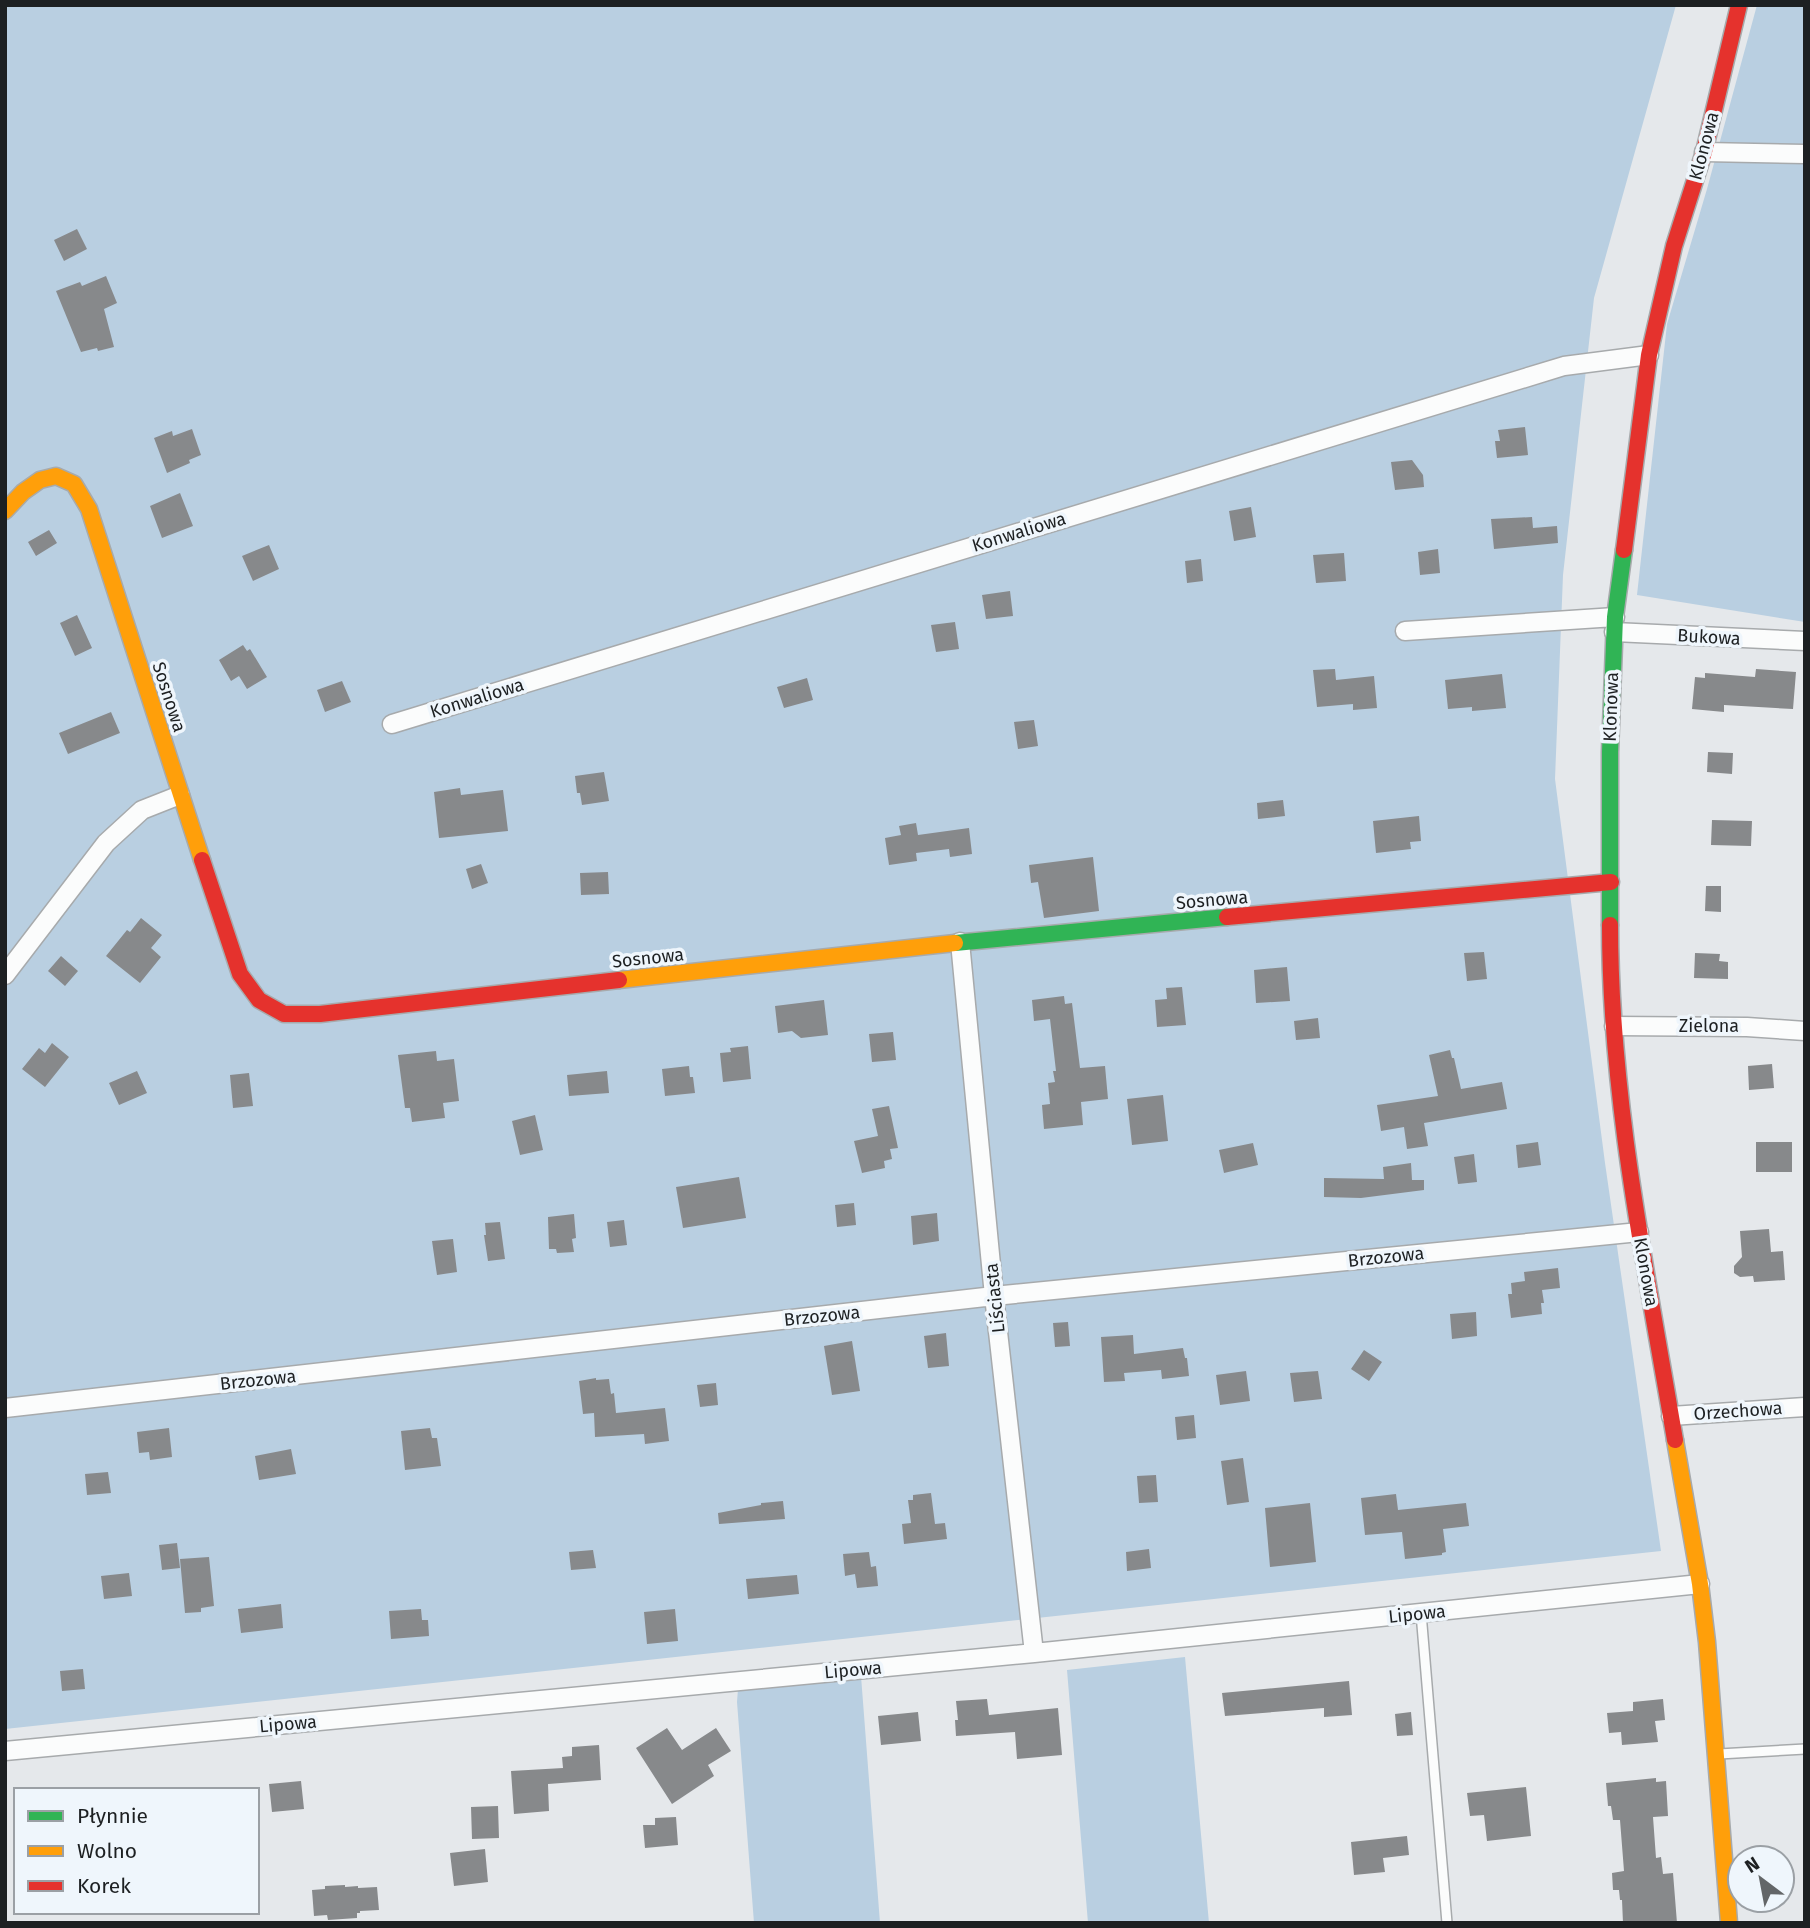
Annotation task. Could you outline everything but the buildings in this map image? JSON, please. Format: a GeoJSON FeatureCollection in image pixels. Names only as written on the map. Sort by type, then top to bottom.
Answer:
{"type":"FeatureCollection","features":[{"type":"Feature","properties":{"kind":"street","name":"Klonowa"},"geometry":{"type":"LineString","coordinates":[[1729,1923],[1717,1755],[1700,1584],[1624,1134],[1614,1026],[1610,929],[1610,752],[1614,624],[1649,355],[1674,246],[1704,152],[1739,5]]}},
{"type":"Feature","properties":{"kind":"street"},"geometry":{"type":"LineString","coordinates":[[1704,152],[1805,154]]}},
{"type":"Feature","properties":{"kind":"street","name":"Konwaliowa"},"geometry":{"type":"LineString","coordinates":[[392,724],[1564,366],[1649,355]]}},
{"type":"Feature","properties":{"kind":"street","name":"Sosnowa"},"geometry":{"type":"LineString","coordinates":[[5,511],[23,492],[40,480],[56,476],[74,484],[89,509],[240,974],[259,1000],[284,1014],[320,1014],[960,942],[1611,882]]}},
{"type":"Feature","properties":{"kind":"street"},"geometry":{"type":"LineString","coordinates":[[1405,631],[1614,624]]}},
{"type":"Feature","properties":{"kind":"street","name":"Bukowa"},"geometry":{"type":"LineString","coordinates":[[1614,624],[1805,641]]}},
{"type":"Feature","properties":{"kind":"street"},"geometry":{"type":"LineString","coordinates":[[5,975],[106,843],[142,810],[180,795]]}},
{"type":"Feature","properties":{"kind":"street","name":"Liściasta"},"geometry":{"type":"LineString","coordinates":[[960,942],[994,1296],[1034,1653]]}},
{"type":"Feature","properties":{"kind":"street","name":"Zielona"},"geometry":{"type":"LineString","coordinates":[[1614,1026],[1747,1027],[1805,1031]]}},
{"type":"Feature","properties":{"kind":"street","name":"Brzozowa"},"geometry":{"type":"LineString","coordinates":[[5,1408],[994,1296],[1639,1232]]}},
{"type":"Feature","properties":{"kind":"street","name":"Orzechowa"},"geometry":{"type":"LineString","coordinates":[[1671,1416],[1805,1407]]}},
{"type":"Feature","properties":{"kind":"street","name":"Lipowa"},"geometry":{"type":"LineString","coordinates":[[5,1751],[1034,1653],[1700,1584]]}},
{"type":"Feature","properties":{"kind":"lane"},"geometry":{"type":"LineString","coordinates":[[1421,1613],[1447,1923]]}},
{"type":"Feature","properties":{"kind":"lane"},"geometry":{"type":"LineString","coordinates":[[1717,1755],[1805,1749]]}},
{"type":"Feature","properties":{"kind":"shaded area"},"geometry":{"type":"Polygon","coordinates":[[[5,5],[1676,5],[1594,298],[1563,575],[1555,779],[1605,1163],[1661,1551],[5,1729],[5,5]]]}},
{"type":"Feature","properties":{"kind":"shaded area"},"geometry":{"type":"Polygon","coordinates":[[[1757,5],[1805,5],[1805,622],[1637,595],[1667,324],[1757,5]]]}},
{"type":"Feature","properties":{"kind":"shaded area"},"geometry":{"type":"Polygon","coordinates":[[[1185,1657],[1209,1923],[1088,1923],[1067,1670],[1185,1657]]]}},
{"type":"Feature","properties":{"kind":"shaded area"},"geometry":{"type":"Polygon","coordinates":[[[861,1676],[880,1923],[754,1923],[738,1689],[861,1676]]]}},
{"type":"Feature","properties":{"kind":"traffic: fast"},"geometry":{"type":"LineString","coordinates":[[1610,925],[1610,752],[1615,617],[1624,550]]}},
{"type":"Feature","properties":{"kind":"traffic: fast"},"geometry":{"type":"LineString","coordinates":[[955,943],[1227,917]]}},
{"type":"Feature","properties":{"kind":"traffic: slow"},"geometry":{"type":"LineString","coordinates":[[5,511],[23,492],[40,480],[56,476],[74,484],[89,509],[202,860]]}},
{"type":"Feature","properties":{"kind":"traffic: slow"},"geometry":{"type":"LineString","coordinates":[[619,980],[955,943]]}},
{"type":"Feature","properties":{"kind":"traffic: slow"},"geometry":{"type":"LineString","coordinates":[[1675,1440],[1700,1584],[1707,1642],[1729,1923]]}},
{"type":"Feature","properties":{"kind":"traffic: jam"},"geometry":{"type":"LineString","coordinates":[[1624,550],[1649,355],[1674,246],[1704,152],[1739,5]]}},
{"type":"Feature","properties":{"kind":"traffic: jam"},"geometry":{"type":"LineString","coordinates":[[202,860],[240,974],[259,1000],[284,1014],[320,1014],[619,980]]}},
{"type":"Feature","properties":{"kind":"traffic: jam"},"geometry":{"type":"LineString","coordinates":[[1227,917],[1611,882]]}},
{"type":"Feature","properties":{"kind":"traffic: jam"},"geometry":{"type":"LineString","coordinates":[[1610,925],[1616,1055],[1623,1119],[1675,1440]]}}]}
